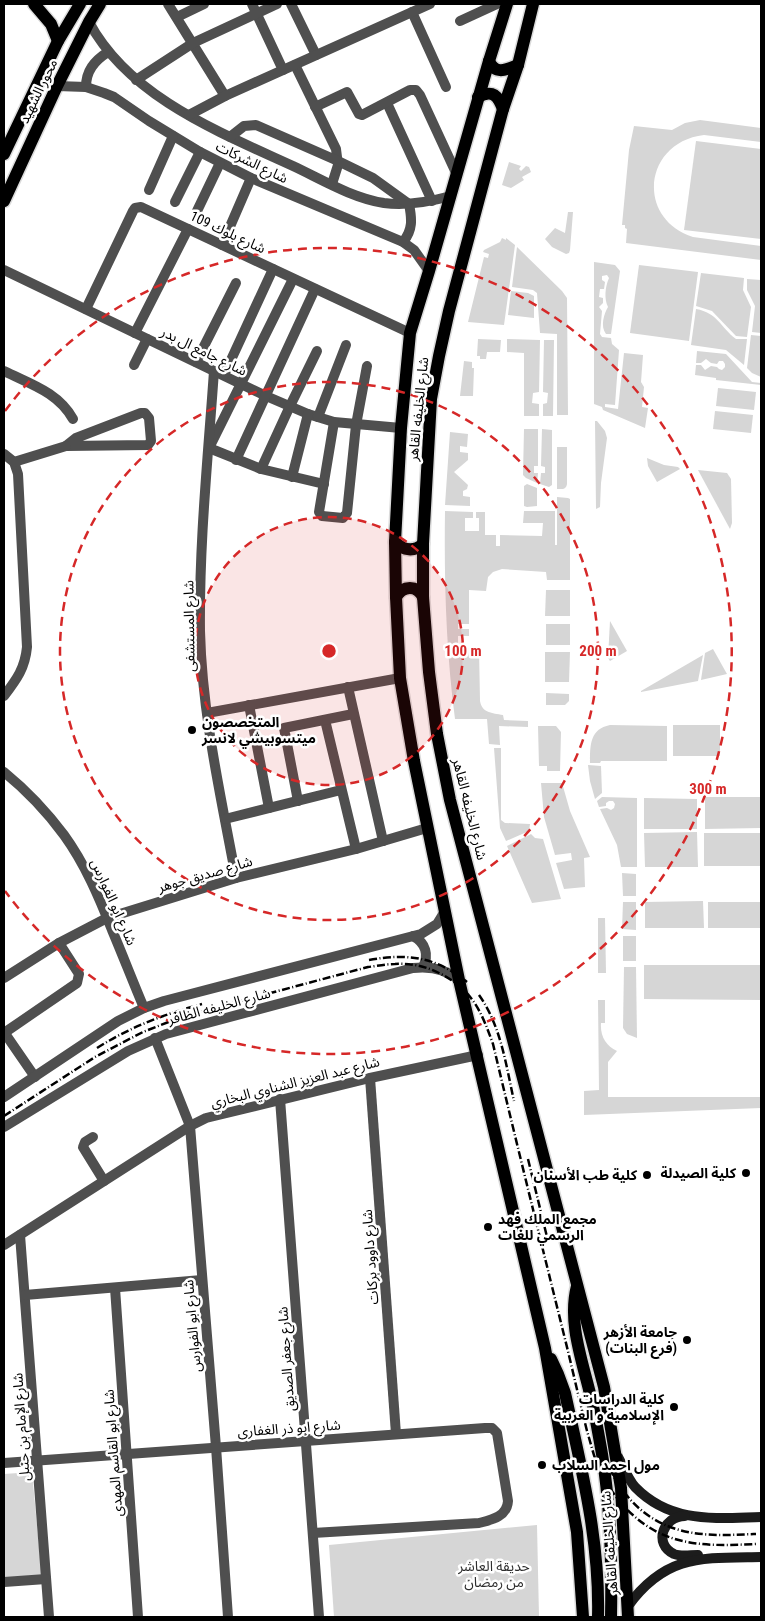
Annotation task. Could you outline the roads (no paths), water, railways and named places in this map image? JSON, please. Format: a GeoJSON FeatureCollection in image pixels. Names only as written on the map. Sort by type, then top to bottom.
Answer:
{"type":"FeatureCollection","features":[{"type":"Feature","properties":{"kind":"main road"},"geometry":{"type":"LineString","coordinates":[[34,4],[51,24],[58,41]]}},
{"type":"Feature","properties":{"kind":"main road","name":"محور الشهيد"},"geometry":{"type":"LineString","coordinates":[[4,154],[58,41],[79,4]]}},
{"type":"Feature","properties":{"kind":"main road","name":"محور الشهيد"},"geometry":{"type":"LineString","coordinates":[[4,201],[57,86],[100,4]]}},
{"type":"Feature","properties":{"kind":"main road","name":"شارع الخليفه القاهر"},"geometry":{"type":"LineString","coordinates":[[507,4],[478,97],[430,271],[410,332],[401,428],[395,542],[396,597],[400,678],[427,828],[545,1348]]}},
{"type":"Feature","properties":{"kind":"main road","name":"شارع الخليفه القاهر"},"geometry":{"type":"LineString","coordinates":[[534,4],[518,65],[503,109],[449,311],[439,356],[431,399],[429,426],[423,544],[423,597],[435,726],[450,800],[604,1387],[616,1453],[624,1519],[628,1612]]}},
{"type":"Feature","properties":{"kind":"main road"},"geometry":{"type":"LineString","coordinates":[[489,61],[492,67],[499,70],[505,70],[518,65]]}},
{"type":"Feature","properties":{"kind":"main road"},"geometry":{"type":"LineString","coordinates":[[478,97],[487,94],[493,95],[498,98],[503,109]]}},
{"type":"Feature","properties":{"kind":"main road"},"geometry":{"type":"LineString","coordinates":[[395,542],[401,548],[409,550],[423,544]]}},
{"type":"Feature","properties":{"kind":"main road"},"geometry":{"type":"LineString","coordinates":[[396,597],[400,590],[408,587],[419,590],[423,597]]}},
{"type":"Feature","properties":{"kind":"main road"},"geometry":{"type":"LineString","coordinates":[[578,1284],[574,1304],[574,1324],[598,1430],[609,1510],[611,1617]]}},
{"type":"Feature","properties":{"kind":"main road"},"geometry":{"type":"LineString","coordinates":[[545,1348],[577,1532],[583,1617]]}},
{"type":"Feature","properties":{"kind":"main road"},"geometry":{"type":"LineString","coordinates":[[545,1348],[563,1388],[586,1490],[595,1540],[598,1617]]}},
{"type":"Feature","properties":{"kind":"main road"},"geometry":{"type":"LineString","coordinates":[[616,1453],[634,1486],[654,1501],[677,1513],[699,1518],[761,1517]]}},
{"type":"Feature","properties":{"kind":"main road"},"geometry":{"type":"LineString","coordinates":[[688,1516],[674,1517],[667,1523],[662,1537],[667,1549],[678,1555],[709,1555],[722,1558]]}},
{"type":"Feature","properties":{"kind":"main road"},"geometry":{"type":"LineString","coordinates":[[628,1612],[639,1590],[672,1567],[690,1561],[761,1557]]}},
{"type":"Feature","properties":{"kind":"street"},"geometry":{"type":"LineString","coordinates":[[168,4],[225,96]]}},
{"type":"Feature","properties":{"kind":"street"},"geometry":{"type":"LineString","coordinates":[[177,17],[204,4]]}},
{"type":"Feature","properties":{"kind":"street"},"geometry":{"type":"LineString","coordinates":[[136,80],[193,43],[254,9],[277,4]]}},
{"type":"Feature","properties":{"kind":"street"},"geometry":{"type":"LineString","coordinates":[[292,4],[316,55]]}},
{"type":"Feature","properties":{"kind":"street"},"geometry":{"type":"LineString","coordinates":[[189,115],[225,96],[427,4]]}},
{"type":"Feature","properties":{"kind":"street"},"geometry":{"type":"LineString","coordinates":[[460,21],[498,4]]}},
{"type":"Feature","properties":{"kind":"street"},"geometry":{"type":"LineString","coordinates":[[254,9],[283,70]]}},
{"type":"Feature","properties":{"kind":"street"},"geometry":{"type":"LineString","coordinates":[[412,12],[446,87]]}},
{"type":"Feature","properties":{"kind":"street","name":"شارع الشركات"},"geometry":{"type":"LineString","coordinates":[[89,22],[108,52],[126,72],[152,92],[230,137],[332,184],[376,201],[410,204],[451,196]]}},
{"type":"Feature","properties":{"kind":"street"},"geometry":{"type":"LineString","coordinates":[[86,88],[87,76],[92,65],[108,52]]}},
{"type":"Feature","properties":{"kind":"street"},"geometry":{"type":"LineString","coordinates":[[295,65],[336,149],[338,161],[332,184]]}},
{"type":"Feature","properties":{"kind":"street","name":"شارع الشركات"},"geometry":{"type":"LineString","coordinates":[[57,86],[86,88],[114,97],[200,152],[252,178],[403,242],[414,250],[430,271]]}},
{"type":"Feature","properties":{"kind":"street"},"geometry":{"type":"LineString","coordinates":[[315,107],[346,92],[349,93],[361,115],[412,89],[418,92],[457,175]]}},
{"type":"Feature","properties":{"kind":"street"},"geometry":{"type":"LineString","coordinates":[[387,102],[432,201]]}},
{"type":"Feature","properties":{"kind":"street"},"geometry":{"type":"LineString","coordinates":[[230,137],[244,126],[256,125],[338,161],[381,183],[410,204],[412,224],[403,242]]}},
{"type":"Feature","properties":{"kind":"street"},"geometry":{"type":"LineString","coordinates":[[149,190],[173,136]]}},
{"type":"Feature","properties":{"kind":"street"},"geometry":{"type":"LineString","coordinates":[[175,202],[200,152]]}},
{"type":"Feature","properties":{"kind":"street"},"geometry":{"type":"LineString","coordinates":[[197,211],[220,162]]}},
{"type":"Feature","properties":{"kind":"street"},"geometry":{"type":"LineString","coordinates":[[222,245],[252,178]]}},
{"type":"Feature","properties":{"kind":"street","name":"شارع بلوك 109"},"geometry":{"type":"LineString","coordinates":[[86,309],[135,208],[141,207],[410,332]]}},
{"type":"Feature","properties":{"kind":"street"},"geometry":{"type":"LineString","coordinates":[[135,333],[188,229]]}},
{"type":"Feature","properties":{"kind":"street"},"geometry":{"type":"LineString","coordinates":[[219,373],[273,269]]}},
{"type":"Feature","properties":{"kind":"street","name":"شارع جامع ال بدر"},"geometry":{"type":"LineString","coordinates":[[4,270],[266,396],[313,416],[334,422],[401,428]]}},
{"type":"Feature","properties":{"kind":"street"},"geometry":{"type":"LineString","coordinates":[[293,279],[209,448],[262,469],[324,484]]}},
{"type":"Feature","properties":{"kind":"street"},"geometry":{"type":"LineString","coordinates":[[196,362],[236,283]]}},
{"type":"Feature","properties":{"kind":"street"},"geometry":{"type":"LineString","coordinates":[[236,460],[315,289]]}},
{"type":"Feature","properties":{"kind":"street"},"geometry":{"type":"LineString","coordinates":[[134,365],[147,339]]}},
{"type":"Feature","properties":{"kind":"street"},"geometry":{"type":"LineString","coordinates":[[292,477],[313,416],[346,345]]}},
{"type":"Feature","properties":{"kind":"street"},"geometry":{"type":"LineString","coordinates":[[262,469],[290,406],[318,351]]}},
{"type":"Feature","properties":{"kind":"street"},"geometry":{"type":"LineString","coordinates":[[334,422],[320,514],[322,516],[339,518],[347,513],[356,425],[367,366]]}},
{"type":"Feature","properties":{"kind":"street"},"geometry":{"type":"LineString","coordinates":[[4,371],[54,396],[62,402],[73,419]]}},
{"type":"Feature","properties":{"kind":"street","name":"شارع المستشفى"},"geometry":{"type":"LineString","coordinates":[[219,373],[209,448],[202,547],[200,630],[207,713],[236,878]]}},
{"type":"Feature","properties":{"kind":"street"},"geometry":{"type":"LineString","coordinates":[[14,462],[66,446],[148,445],[151,440],[149,418],[145,413],[141,413],[76,438],[66,446]]}},
{"type":"Feature","properties":{"kind":"street"},"geometry":{"type":"LineString","coordinates":[[4,454],[14,462],[18,474],[27,647],[22,671],[4,696]]}},
{"type":"Feature","properties":{"kind":"street"},"geometry":{"type":"LineString","coordinates":[[207,713],[400,678]]}},
{"type":"Feature","properties":{"kind":"street"},"geometry":{"type":"LineString","coordinates":[[348,687],[383,841]]}},
{"type":"Feature","properties":{"kind":"street"},"geometry":{"type":"LineString","coordinates":[[249,705],[269,808]]}},
{"type":"Feature","properties":{"kind":"street"},"geometry":{"type":"LineString","coordinates":[[298,801],[284,728],[353,714]]}},
{"type":"Feature","properties":{"kind":"street"},"geometry":{"type":"LineString","coordinates":[[325,720],[356,849]]}},
{"type":"Feature","properties":{"kind":"street","name":"شارع ابو الفوارس"},"geometry":{"type":"LineString","coordinates":[[4,772],[41,807],[80,859],[95,888],[144,1008]]}},
{"type":"Feature","properties":{"kind":"street"},"geometry":{"type":"LineString","coordinates":[[225,819],[341,790]]}},
{"type":"Feature","properties":{"kind":"street","name":"شارع صديق جوهر"},"geometry":{"type":"LineString","coordinates":[[4,978],[59,943],[107,918],[236,878],[356,849],[427,828]]}},
{"type":"Feature","properties":{"kind":"street","name":"شارع الخليفه الظافر"},"geometry":{"type":"LineString","coordinates":[[4,1097],[118,1021],[144,1008],[164,1000],[413,936],[432,928],[442,918],[445,911]]}},
{"type":"Feature","properties":{"kind":"street"},"geometry":{"type":"LineString","coordinates":[[413,936],[421,941],[425,949],[426,959],[423,967]]}},
{"type":"Feature","properties":{"kind":"street"},"geometry":{"type":"LineString","coordinates":[[36,1077],[4,1032],[77,983],[79,979],[77,970],[59,943]]}},
{"type":"Feature","properties":{"kind":"street","name":"شارع الخليفه الظافر"},"geometry":{"type":"LineString","coordinates":[[4,1127],[128,1051],[155,1038],[414,968],[423,967],[441,970],[460,980]]}},
{"type":"Feature","properties":{"kind":"street","name":"شارع ابو الفوارس"},"geometry":{"type":"LineString","coordinates":[[155,1038],[190,1126],[228,1617]]}},
{"type":"Feature","properties":{"kind":"street","name":"شارع عبد العزيز الشناوي البخاري"},"geometry":{"type":"LineString","coordinates":[[4,1245],[190,1126],[216,1115],[370,1078],[478,1055]]}},
{"type":"Feature","properties":{"kind":"street","name":"شارع داوود بركات"},"geometry":{"type":"LineString","coordinates":[[370,1078],[396,1434]]}},
{"type":"Feature","properties":{"kind":"street","name":"شارع جعفر الصديق"},"geometry":{"type":"LineString","coordinates":[[280,1099],[319,1617]]}},
{"type":"Feature","properties":{"kind":"street"},"geometry":{"type":"LineString","coordinates":[[93,1137],[85,1142],[83,1147],[104,1181]]}},
{"type":"Feature","properties":{"kind":"street","name":"شارع الإمام بن حنبل"},"geometry":{"type":"LineString","coordinates":[[20,1235],[49,1617]]}},
{"type":"Feature","properties":{"kind":"street"},"geometry":{"type":"LineString","coordinates":[[25,1296],[202,1280]]}},
{"type":"Feature","properties":{"kind":"street","name":"شارع ابو القاسم المهدى"},"geometry":{"type":"LineString","coordinates":[[115,1288],[138,1617]]}},
{"type":"Feature","properties":{"kind":"street","name":"شارع ابو ذر الغفارى"},"geometry":{"type":"LineString","coordinates":[[4,1463],[485,1428],[495,1430],[498,1436],[508,1501],[506,1510],[492,1520],[479,1523],[313,1534]]}},
{"type":"Feature","properties":{"kind":"street"},"geometry":{"type":"LineString","coordinates":[[4,1582],[46,1579]]}},
{"type":"Feature","properties":{"kind":"railway"},"geometry":{"type":"LineString","coordinates":[[369,960],[396,957],[421,959],[444,967],[467,982]]}},
{"type":"Feature","properties":{"kind":"railway"},"geometry":{"type":"LineString","coordinates":[[4,1116],[95,1057],[143,1032],[203,1011],[368,967],[401,964],[417,965],[428,968],[451,980],[468,994],[474,1002],[493,1044],[587,1431],[603,1477],[615,1495],[634,1516],[662,1534],[692,1543],[723,1545],[756,1544]]}},
{"type":"Feature","properties":{"kind":"railway"},"geometry":{"type":"LineString","coordinates":[[479,995],[498,1033],[514,1101]]}},
{"type":"Feature","properties":{"kind":"railway"},"geometry":{"type":"LineString","coordinates":[[97,1048],[148,1022],[202,1004]]}},
{"type":"Feature","properties":{"kind":"railway"},"geometry":{"type":"LineString","coordinates":[[528,1159],[547,1237]]}},
{"type":"Feature","properties":{"kind":"railway"},"geometry":{"type":"LineString","coordinates":[[578,1361],[597,1436],[606,1460],[617,1482],[632,1502],[652,1518],[686,1532],[716,1535],[756,1534]]}},
{"type":"Feature","properties":{"kind":"place","name":"المتخصصون ميتسوبيشي لانسر"},"geometry":{"type":"Point","coordinates":[192,730]}},
{"type":"Feature","properties":{"kind":"place","name":"كلية الصيدلة"},"geometry":{"type":"Point","coordinates":[746,1173]}},
{"type":"Feature","properties":{"kind":"place","name":"كلية طب الأسنان"},"geometry":{"type":"Point","coordinates":[647,1175]}},
{"type":"Feature","properties":{"kind":"place","name":"مجمع الملك فهد الرسمي للغات"},"geometry":{"type":"Point","coordinates":[488,1227]}},
{"type":"Feature","properties":{"kind":"place","name":"جامعة الأزهر (فرع البنات)"},"geometry":{"type":"Point","coordinates":[687,1340]}},
{"type":"Feature","properties":{"kind":"place","name":"كلية الدراسات الإسلامية و العربية"},"geometry":{"type":"Point","coordinates":[674,1407]}},
{"type":"Feature","properties":{"kind":"place","name":"مول احمد السلاب"},"geometry":{"type":"Point","coordinates":[542,1465]}},
{"type":"Feature","properties":{"kind":"park label","name":"حديقة العاشر من رمضان"},"geometry":{"type":"Point","coordinates":[494,1574]}}]}
